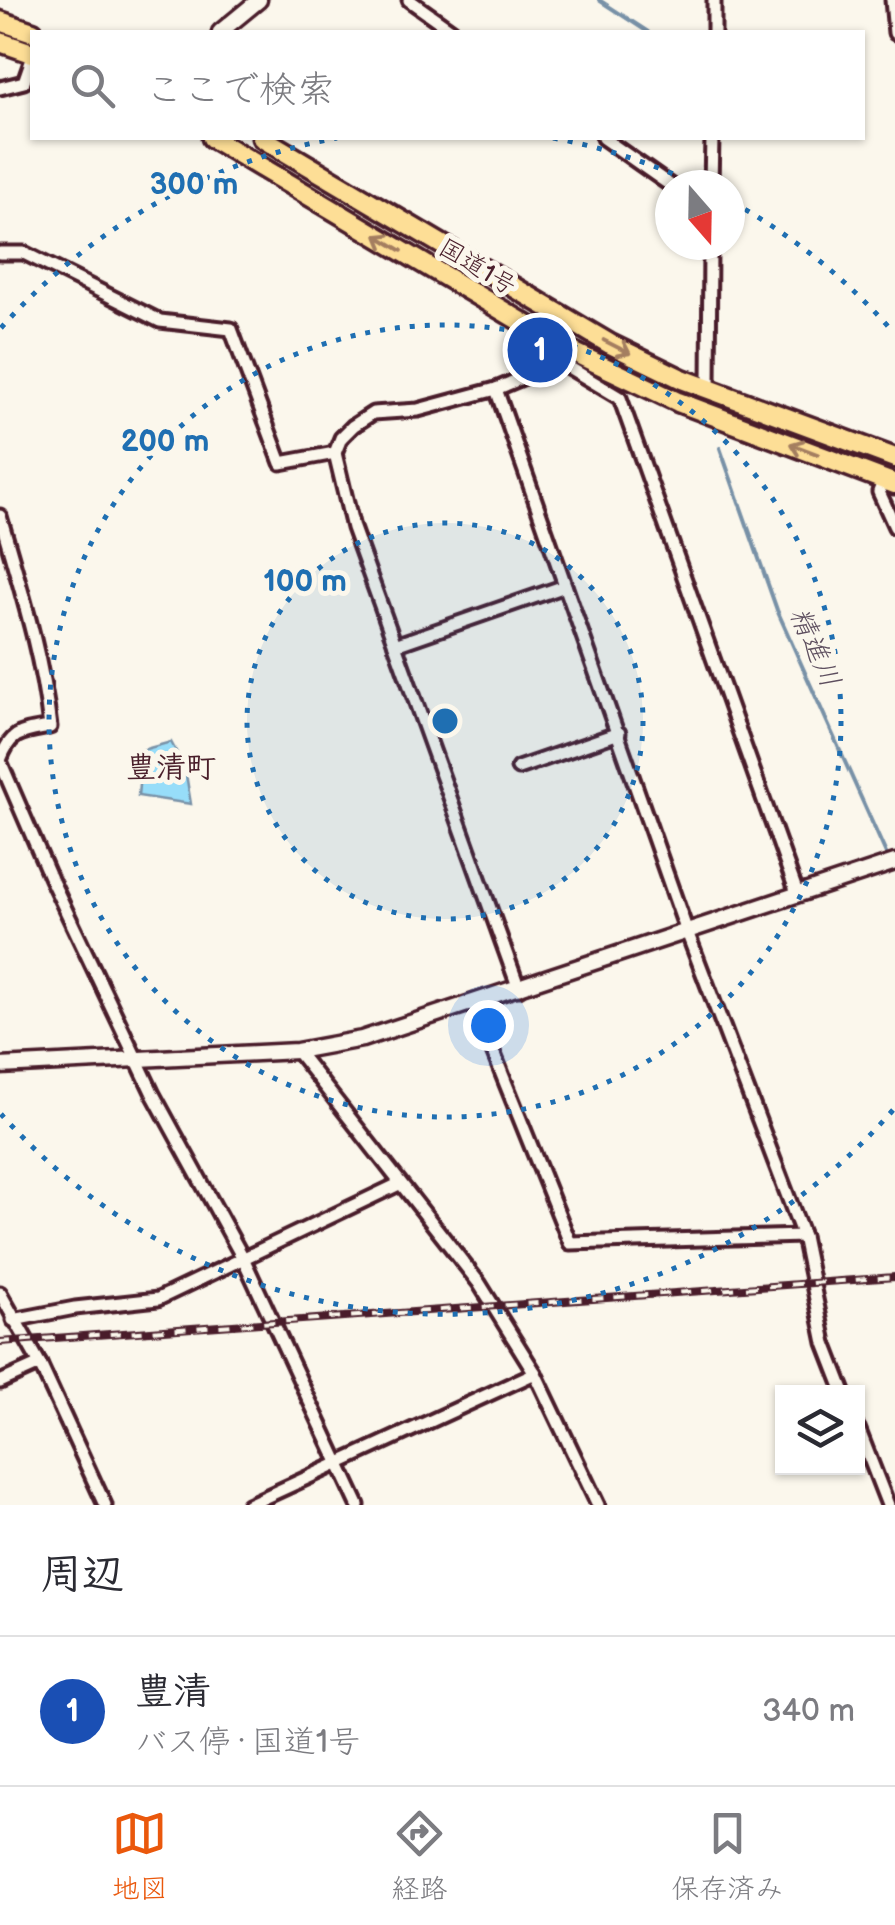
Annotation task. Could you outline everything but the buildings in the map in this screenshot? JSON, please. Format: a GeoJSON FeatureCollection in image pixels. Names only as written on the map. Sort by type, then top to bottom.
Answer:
{"type":"FeatureCollection","features":[{"type":"Feature","properties":{"kind":"highway"},"geometry":{"type":"LineString","coordinates":[[0,21],[30,31]]}},
{"type":"Feature","properties":{"kind":"highway"},"geometry":{"type":"LineString","coordinates":[[0,42],[30,55]]}},
{"type":"Feature","properties":{"kind":"highway","name":"国道1号"},"geometry":{"type":"LineString","coordinates":[[215,140],[564,356],[890,482]]}},
{"type":"Feature","properties":{"kind":"highway","name":"国道1号"},"geometry":{"type":"LineString","coordinates":[[265,140],[610,344],[682,379],[895,458]]}},
{"type":"Feature","properties":{"kind":"street"},"geometry":{"type":"LineString","coordinates":[[222,30],[259,0]]}},
{"type":"Feature","properties":{"kind":"street"},"geometry":{"type":"LineString","coordinates":[[409,0],[451,30]]}},
{"type":"Feature","properties":{"kind":"street"},"geometry":{"type":"LineString","coordinates":[[714,0],[714,30]]}},
{"type":"Feature","properties":{"kind":"street"},"geometry":{"type":"LineString","coordinates":[[892,0],[895,33]]}},
{"type":"Feature","properties":{"kind":"street"},"geometry":{"type":"LineString","coordinates":[[0,88],[24,82],[30,62]]}},
{"type":"Feature","properties":{"kind":"street"},"geometry":{"type":"LineString","coordinates":[[605,140],[655,175]]}},
{"type":"Feature","properties":{"kind":"street"},"geometry":{"type":"LineString","coordinates":[[711,170],[712,140]]}},
{"type":"Feature","properties":{"kind":"street"},"geometry":{"type":"LineString","coordinates":[[0,253],[24,253],[160,321],[231,329],[281,463],[335,453]]}},
{"type":"Feature","properties":{"kind":"street"},"geometry":{"type":"LineString","coordinates":[[709,387],[710,260]]}},
{"type":"Feature","properties":{"kind":"street"},"geometry":{"type":"LineString","coordinates":[[519,989],[353,528],[335,453],[341,438],[373,413],[418,410],[496,389],[564,356],[620,398],[797,893]]}},
{"type":"Feature","properties":{"kind":"street"},"geometry":{"type":"LineString","coordinates":[[496,389],[686,930],[802,1236],[825,1343],[841,1385]]}},
{"type":"Feature","properties":{"kind":"street"},"geometry":{"type":"LineString","coordinates":[[890,482],[879,492],[895,527]]}},
{"type":"Feature","properties":{"kind":"street"},"geometry":{"type":"LineString","coordinates":[[0,516],[31,624],[50,727],[19,732],[6,742],[0,760],[50,879],[153,1094],[244,1260],[358,1505]]}},
{"type":"Feature","properties":{"kind":"street"},"geometry":{"type":"LineString","coordinates":[[395,646],[565,586]]}},
{"type":"Feature","properties":{"kind":"street"},"geometry":{"type":"LineString","coordinates":[[518,768],[619,733]]}},
{"type":"Feature","properties":{"kind":"street"},"geometry":{"type":"LineString","coordinates":[[0,1066],[297,1052],[362,1039],[895,862]]}},
{"type":"Feature","properties":{"kind":"street"},"geometry":{"type":"LineString","coordinates":[[472,1002],[570,1243],[802,1236]]}},
{"type":"Feature","properties":{"kind":"street"},"geometry":{"type":"LineString","coordinates":[[297,1052],[479,1283],[535,1373],[598,1505]]}},
{"type":"Feature","properties":{"kind":"street"},"geometry":{"type":"LineString","coordinates":[[13,1320],[158,1299],[399,1184]]}},
{"type":"Feature","properties":{"kind":"street"},"geometry":{"type":"LineString","coordinates":[[0,1294],[40,1364],[105,1505]]}},
{"type":"Feature","properties":{"kind":"street"},"geometry":{"type":"LineString","coordinates":[[0,1382],[40,1364]]}},
{"type":"Feature","properties":{"kind":"street"},"geometry":{"type":"LineString","coordinates":[[248,1505],[535,1373]]}},
{"type":"Feature","properties":{"kind":"street"},"geometry":{"type":"LineString","coordinates":[[865,1446],[888,1505]]}},
{"type":"Feature","properties":{"kind":"water"},"geometry":{"type":"Polygon","coordinates":[[[171,742],[185,768],[191,804],[138,796],[142,750],[171,742]]]}},
{"type":"Feature","properties":{"kind":"waterway","name":"精進川"},"geometry":{"type":"LineString","coordinates":[[599,0],[645,30]]}},
{"type":"Feature","properties":{"kind":"waterway","name":"精進川"},"geometry":{"type":"LineString","coordinates":[[704,270],[704,315]]}},
{"type":"Feature","properties":{"kind":"waterway","name":"精進川"},"geometry":{"type":"LineString","coordinates":[[701,380],[704,345]]}},
{"type":"Feature","properties":{"kind":"waterway","name":"精進川"},"geometry":{"type":"LineString","coordinates":[[720,448],[777,610],[888,858]]}},
{"type":"Feature","properties":{"kind":"railway"},"geometry":{"type":"LineString","coordinates":[[0,1342],[895,1277]]}},
{"type":"Feature","properties":{"kind":"place","name":"豊清"},"geometry":{"type":"Point","coordinates":[540,350]}},
{"type":"Feature","properties":{"kind":"district","name":"豊清町"},"geometry":{"type":"Point","coordinates":[171,767]}}]}
